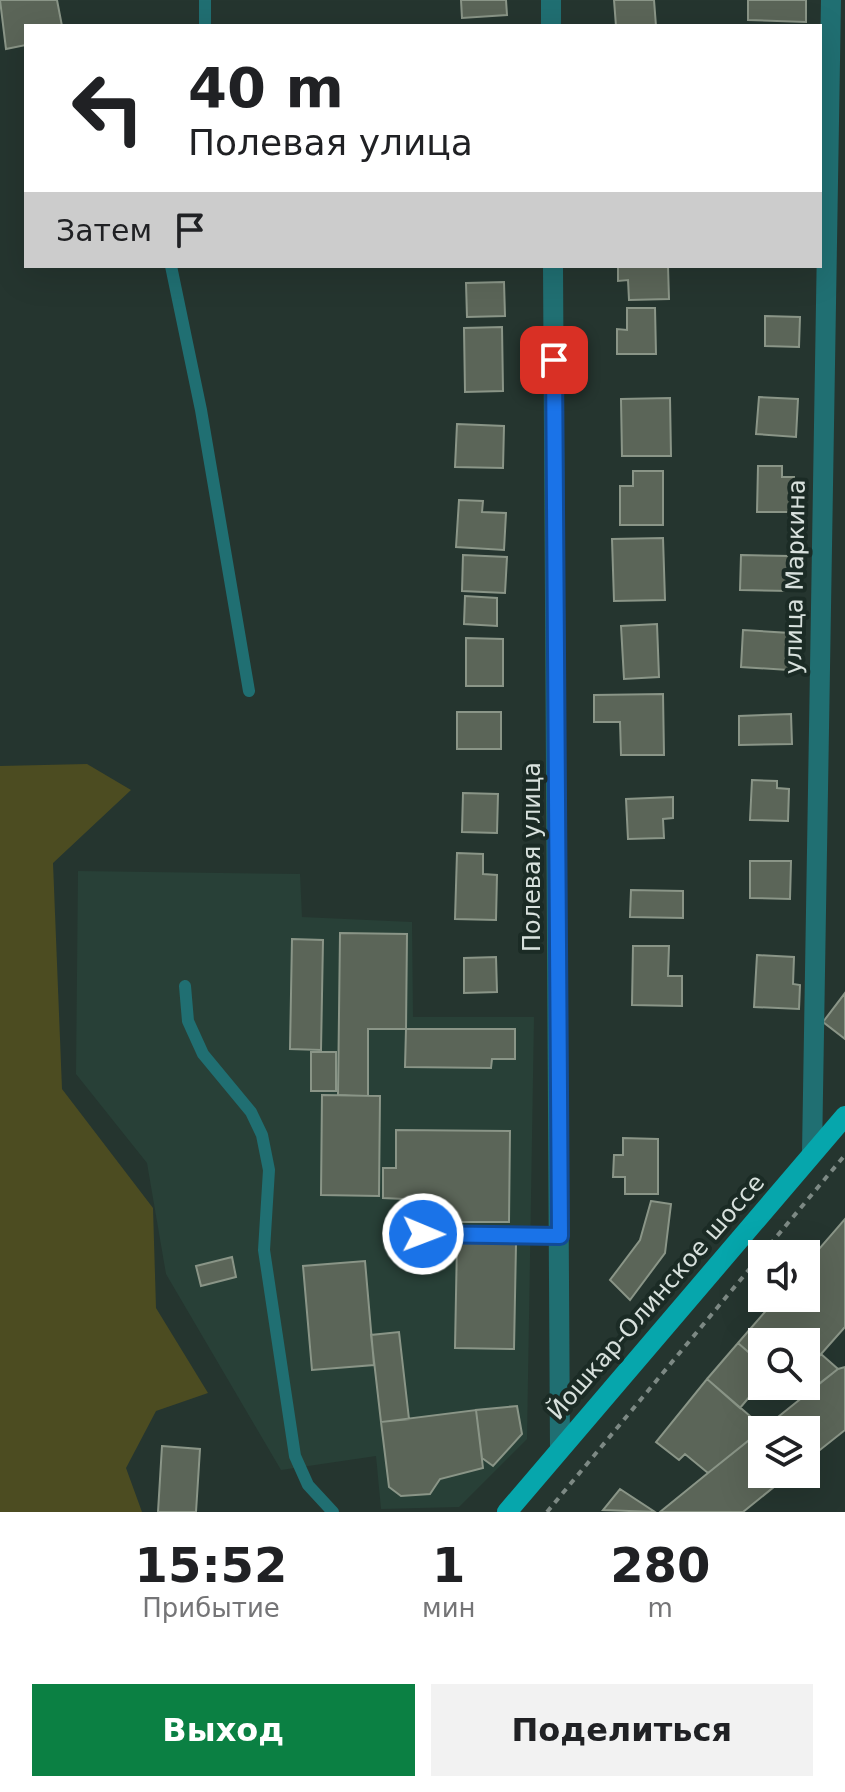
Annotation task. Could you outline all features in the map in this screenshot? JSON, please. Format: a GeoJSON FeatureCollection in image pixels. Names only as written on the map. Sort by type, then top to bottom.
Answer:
{"type":"FeatureCollection","features":[{"type":"Feature","properties":{"kind":"main road","name":"Йошкар-Олинское шоссе"},"geometry":{"type":"LineString","coordinates":[[507,1512],[845,1116]]}},
{"type":"Feature","properties":{"kind":"street"},"geometry":{"type":"LineString","coordinates":[[551,0],[551,24]]}},
{"type":"Feature","properties":{"kind":"street","name":"улица Маркина"},"geometry":{"type":"LineString","coordinates":[[812,1154],[831,0]]}},
{"type":"Feature","properties":{"kind":"street","name":"Полевая улица"},"geometry":{"type":"LineString","coordinates":[[553,268],[560,1449]]}},
{"type":"Feature","properties":{"kind":"lane"},"geometry":{"type":"LineString","coordinates":[[205,0],[205,24]]}},
{"type":"Feature","properties":{"kind":"lane"},"geometry":{"type":"LineString","coordinates":[[171,268],[201,410],[249,691]]}},
{"type":"Feature","properties":{"kind":"lane"},"geometry":{"type":"LineString","coordinates":[[185,986],[188,1021],[203,1054],[251,1112],[262,1135],[269,1170],[264,1250],[295,1456],[308,1485],[333,1512]]}},
{"type":"Feature","properties":{"kind":"lane"},"geometry":{"type":"LineString","coordinates":[[423,1234],[560,1236]]}},
{"type":"Feature","properties":{"kind":"path"},"geometry":{"type":"LineString","coordinates":[[774,1240],[845,1155]]}},
{"type":"Feature","properties":{"kind":"path"},"geometry":{"type":"LineString","coordinates":[[547,1512],[748,1271]]}},
{"type":"Feature","properties":{"kind":"shaded area"},"geometry":{"type":"Polygon","coordinates":[[[87,764],[131,790],[53,863],[62,1089],[153,1208],[156,1308],[208,1393],[156,1411],[126,1468],[142,1512],[0,1512],[0,766],[87,764]]]}},
{"type":"Feature","properties":{"kind":"shaded area"},"geometry":{"type":"Polygon","coordinates":[[[78,871],[300,874],[302,917],[412,922],[413,1017],[534,1017],[527,1439],[459,1507],[381,1509],[376,1456],[281,1470],[166,1274],[147,1163],[76,1074],[78,871]]]}},
{"type":"Feature","properties":{"kind":"building"},"geometry":{"type":"Polygon","coordinates":[[[0,0],[57,0],[62,24],[24,24],[24,45],[6,49],[0,0]]]}},
{"type":"Feature","properties":{"kind":"building"},"geometry":{"type":"Polygon","coordinates":[[[461,0],[506,0],[507,15],[462,18],[461,0]]]}},
{"type":"Feature","properties":{"kind":"building"},"geometry":{"type":"Polygon","coordinates":[[[614,0],[654,0],[656,24],[616,24],[614,0]]]}},
{"type":"Feature","properties":{"kind":"building"},"geometry":{"type":"Polygon","coordinates":[[[748,0],[806,0],[806,22],[748,20],[748,0]]]}},
{"type":"Feature","properties":{"kind":"building"},"geometry":{"type":"Polygon","coordinates":[[[618,268],[668,268],[669,299],[629,300],[628,280],[618,281],[618,268]]]}},
{"type":"Feature","properties":{"kind":"building"},"geometry":{"type":"Polygon","coordinates":[[[504,282],[505,316],[467,317],[466,283],[504,282]]]}},
{"type":"Feature","properties":{"kind":"building"},"geometry":{"type":"Polygon","coordinates":[[[627,308],[655,308],[656,354],[617,354],[617,329],[627,330],[627,308]]]}},
{"type":"Feature","properties":{"kind":"building"},"geometry":{"type":"Polygon","coordinates":[[[765,316],[800,317],[799,347],[765,346],[765,316]]]}},
{"type":"Feature","properties":{"kind":"building"},"geometry":{"type":"Polygon","coordinates":[[[502,327],[503,391],[465,392],[464,328],[502,327]]]}},
{"type":"Feature","properties":{"kind":"building"},"geometry":{"type":"Polygon","coordinates":[[[759,397],[798,399],[796,437],[756,434],[759,397]]]}},
{"type":"Feature","properties":{"kind":"building"},"geometry":{"type":"Polygon","coordinates":[[[670,398],[671,456],[622,456],[621,399],[670,398]]]}},
{"type":"Feature","properties":{"kind":"building"},"geometry":{"type":"Polygon","coordinates":[[[457,424],[504,426],[503,468],[455,467],[457,424]]]}},
{"type":"Feature","properties":{"kind":"building"},"geometry":{"type":"Polygon","coordinates":[[[758,466],[782,466],[782,477],[794,477],[794,512],[757,512],[758,466]]]}},
{"type":"Feature","properties":{"kind":"building"},"geometry":{"type":"Polygon","coordinates":[[[633,471],[663,471],[663,525],[620,525],[620,486],[633,486],[633,471]]]}},
{"type":"Feature","properties":{"kind":"building"},"geometry":{"type":"Polygon","coordinates":[[[459,500],[483,501],[482,512],[506,513],[504,550],[456,547],[459,500]]]}},
{"type":"Feature","properties":{"kind":"building"},"geometry":{"type":"Polygon","coordinates":[[[663,538],[665,600],[614,601],[612,539],[663,538]]]}},
{"type":"Feature","properties":{"kind":"building"},"geometry":{"type":"Polygon","coordinates":[[[463,555],[507,557],[505,593],[462,591],[463,555]]]}},
{"type":"Feature","properties":{"kind":"building"},"geometry":{"type":"Polygon","coordinates":[[[741,555],[790,556],[790,591],[740,590],[741,555]]]}},
{"type":"Feature","properties":{"kind":"building"},"geometry":{"type":"Polygon","coordinates":[[[465,596],[497,598],[497,626],[464,624],[465,596]]]}},
{"type":"Feature","properties":{"kind":"building"},"geometry":{"type":"Polygon","coordinates":[[[657,624],[659,677],[624,679],[621,626],[657,624]]]}},
{"type":"Feature","properties":{"kind":"building"},"geometry":{"type":"Polygon","coordinates":[[[743,630],[790,633],[788,670],[741,667],[743,630]]]}},
{"type":"Feature","properties":{"kind":"building"},"geometry":{"type":"Polygon","coordinates":[[[466,638],[503,639],[503,686],[466,686],[466,638]]]}},
{"type":"Feature","properties":{"kind":"building"},"geometry":{"type":"Polygon","coordinates":[[[663,694],[664,755],[621,755],[620,722],[594,722],[594,695],[663,694]]]}},
{"type":"Feature","properties":{"kind":"building"},"geometry":{"type":"Polygon","coordinates":[[[457,712],[501,712],[501,749],[457,749],[457,712]]]}},
{"type":"Feature","properties":{"kind":"building"},"geometry":{"type":"Polygon","coordinates":[[[791,714],[792,744],[739,745],[739,716],[791,714]]]}},
{"type":"Feature","properties":{"kind":"building"},"geometry":{"type":"Polygon","coordinates":[[[752,780],[777,781],[777,788],[789,789],[788,821],[750,820],[752,780]]]}},
{"type":"Feature","properties":{"kind":"building"},"geometry":{"type":"Polygon","coordinates":[[[463,793],[498,794],[497,833],[462,832],[463,793]]]}},
{"type":"Feature","properties":{"kind":"building"},"geometry":{"type":"Polygon","coordinates":[[[673,797],[673,818],[663,819],[664,838],[628,839],[626,799],[673,797]]]}},
{"type":"Feature","properties":{"kind":"building"},"geometry":{"type":"Polygon","coordinates":[[[457,853],[483,854],[483,874],[497,875],[496,920],[455,919],[457,853]]]}},
{"type":"Feature","properties":{"kind":"building"},"geometry":{"type":"Polygon","coordinates":[[[750,861],[791,861],[790,899],[750,898],[750,861]]]}},
{"type":"Feature","properties":{"kind":"building"},"geometry":{"type":"Polygon","coordinates":[[[631,890],[683,891],[683,918],[630,917],[631,890]]]}},
{"type":"Feature","properties":{"kind":"building"},"geometry":{"type":"Polygon","coordinates":[[[340,933],[407,934],[406,1029],[368,1029],[368,1096],[338,1095],[340,933]]]}},
{"type":"Feature","properties":{"kind":"building"},"geometry":{"type":"Polygon","coordinates":[[[292,939],[323,940],[321,1050],[290,1049],[292,939]]]}},
{"type":"Feature","properties":{"kind":"building"},"geometry":{"type":"Polygon","coordinates":[[[633,946],[669,946],[668,976],[682,976],[682,1006],[632,1005],[633,946]]]}},
{"type":"Feature","properties":{"kind":"building"},"geometry":{"type":"Polygon","coordinates":[[[757,955],[794,957],[793,984],[800,985],[799,1009],[754,1007],[757,955]]]}},
{"type":"Feature","properties":{"kind":"building"},"geometry":{"type":"Polygon","coordinates":[[[496,957],[497,992],[464,993],[464,958],[496,957]]]}},
{"type":"Feature","properties":{"kind":"building"},"geometry":{"type":"Polygon","coordinates":[[[845,993],[845,1039],[823,1022],[845,993]]]}},
{"type":"Feature","properties":{"kind":"building"},"geometry":{"type":"Polygon","coordinates":[[[406,1029],[515,1029],[515,1059],[492,1059],[491,1068],[405,1067],[406,1029]]]}},
{"type":"Feature","properties":{"kind":"building"},"geometry":{"type":"Polygon","coordinates":[[[311,1052],[336,1052],[336,1091],[311,1091],[311,1052]]]}},
{"type":"Feature","properties":{"kind":"building"},"geometry":{"type":"Polygon","coordinates":[[[322,1095],[380,1096],[379,1196],[321,1195],[322,1095]]]}},
{"type":"Feature","properties":{"kind":"building"},"geometry":{"type":"Polygon","coordinates":[[[396,1130],[510,1131],[509,1222],[426,1222],[404,1199],[383,1198],[383,1168],[396,1168],[396,1130]]]}},
{"type":"Feature","properties":{"kind":"building"},"geometry":{"type":"Polygon","coordinates":[[[623,1138],[658,1139],[658,1194],[625,1194],[625,1177],[613,1177],[614,1155],[623,1155],[623,1138]]]}},
{"type":"Feature","properties":{"kind":"building"},"geometry":{"type":"Polygon","coordinates":[[[651,1201],[671,1204],[665,1253],[630,1300],[610,1280],[640,1240],[651,1201]]]}},
{"type":"Feature","properties":{"kind":"building"},"geometry":{"type":"Polygon","coordinates":[[[845,1219],[845,1327],[820,1355],[820,1328],[751,1328],[765,1312],[820,1312],[820,1248],[845,1219]]]}},
{"type":"Feature","properties":{"kind":"building"},"geometry":{"type":"Polygon","coordinates":[[[457,1242],[516,1244],[514,1349],[455,1348],[457,1242]]]}},
{"type":"Feature","properties":{"kind":"building"},"geometry":{"type":"Polygon","coordinates":[[[232,1257],[236,1277],[201,1286],[196,1266],[232,1257]]]}},
{"type":"Feature","properties":{"kind":"building"},"geometry":{"type":"Polygon","coordinates":[[[365,1261],[374,1365],[312,1370],[303,1266],[365,1261]]]}},
{"type":"Feature","properties":{"kind":"building"},"geometry":{"type":"Polygon","coordinates":[[[748,1331],[748,1352],[738,1343],[748,1331]]]}},
{"type":"Feature","properties":{"kind":"building"},"geometry":{"type":"Polygon","coordinates":[[[399,1332],[409,1419],[381,1422],[371,1335],[399,1332]]]}},
{"type":"Feature","properties":{"kind":"building"},"geometry":{"type":"Polygon","coordinates":[[[738,1343],[748,1352],[748,1399],[740,1408],[707,1379],[738,1343]]]}},
{"type":"Feature","properties":{"kind":"building"},"geometry":{"type":"Polygon","coordinates":[[[820,1355],[838,1369],[820,1383],[820,1355]]]}},
{"type":"Feature","properties":{"kind":"building"},"geometry":{"type":"Polygon","coordinates":[[[845,1367],[845,1430],[820,1450],[820,1416],[779,1416],[799,1400],[820,1400],[820,1383],[845,1367]]]}},
{"type":"Feature","properties":{"kind":"building"},"geometry":{"type":"Polygon","coordinates":[[[707,1379],[750,1416],[748,1441],[708,1473],[685,1454],[679,1460],[656,1442],[707,1379]]]}},
{"type":"Feature","properties":{"kind":"building"},"geometry":{"type":"Polygon","coordinates":[[[517,1406],[522,1434],[493,1466],[482,1458],[476,1410],[517,1406]]]}},
{"type":"Feature","properties":{"kind":"building"},"geometry":{"type":"Polygon","coordinates":[[[476,1410],[483,1468],[440,1479],[430,1494],[401,1496],[389,1487],[381,1422],[476,1410]]]}},
{"type":"Feature","properties":{"kind":"building"},"geometry":{"type":"Polygon","coordinates":[[[748,1441],[748,1488],[773,1488],[743,1512],[660,1512],[748,1441]]]}},
{"type":"Feature","properties":{"kind":"building"},"geometry":{"type":"Polygon","coordinates":[[[162,1446],[200,1449],[196,1512],[158,1512],[162,1446]]]}},
{"type":"Feature","properties":{"kind":"building"},"geometry":{"type":"Polygon","coordinates":[[[620,1489],[655,1512],[603,1510],[620,1489]]]}},
{"type":"Feature","properties":{"kind":"route"},"geometry":{"type":"LineString","coordinates":[[423,1234],[560,1236],[554,360]]}}]}
